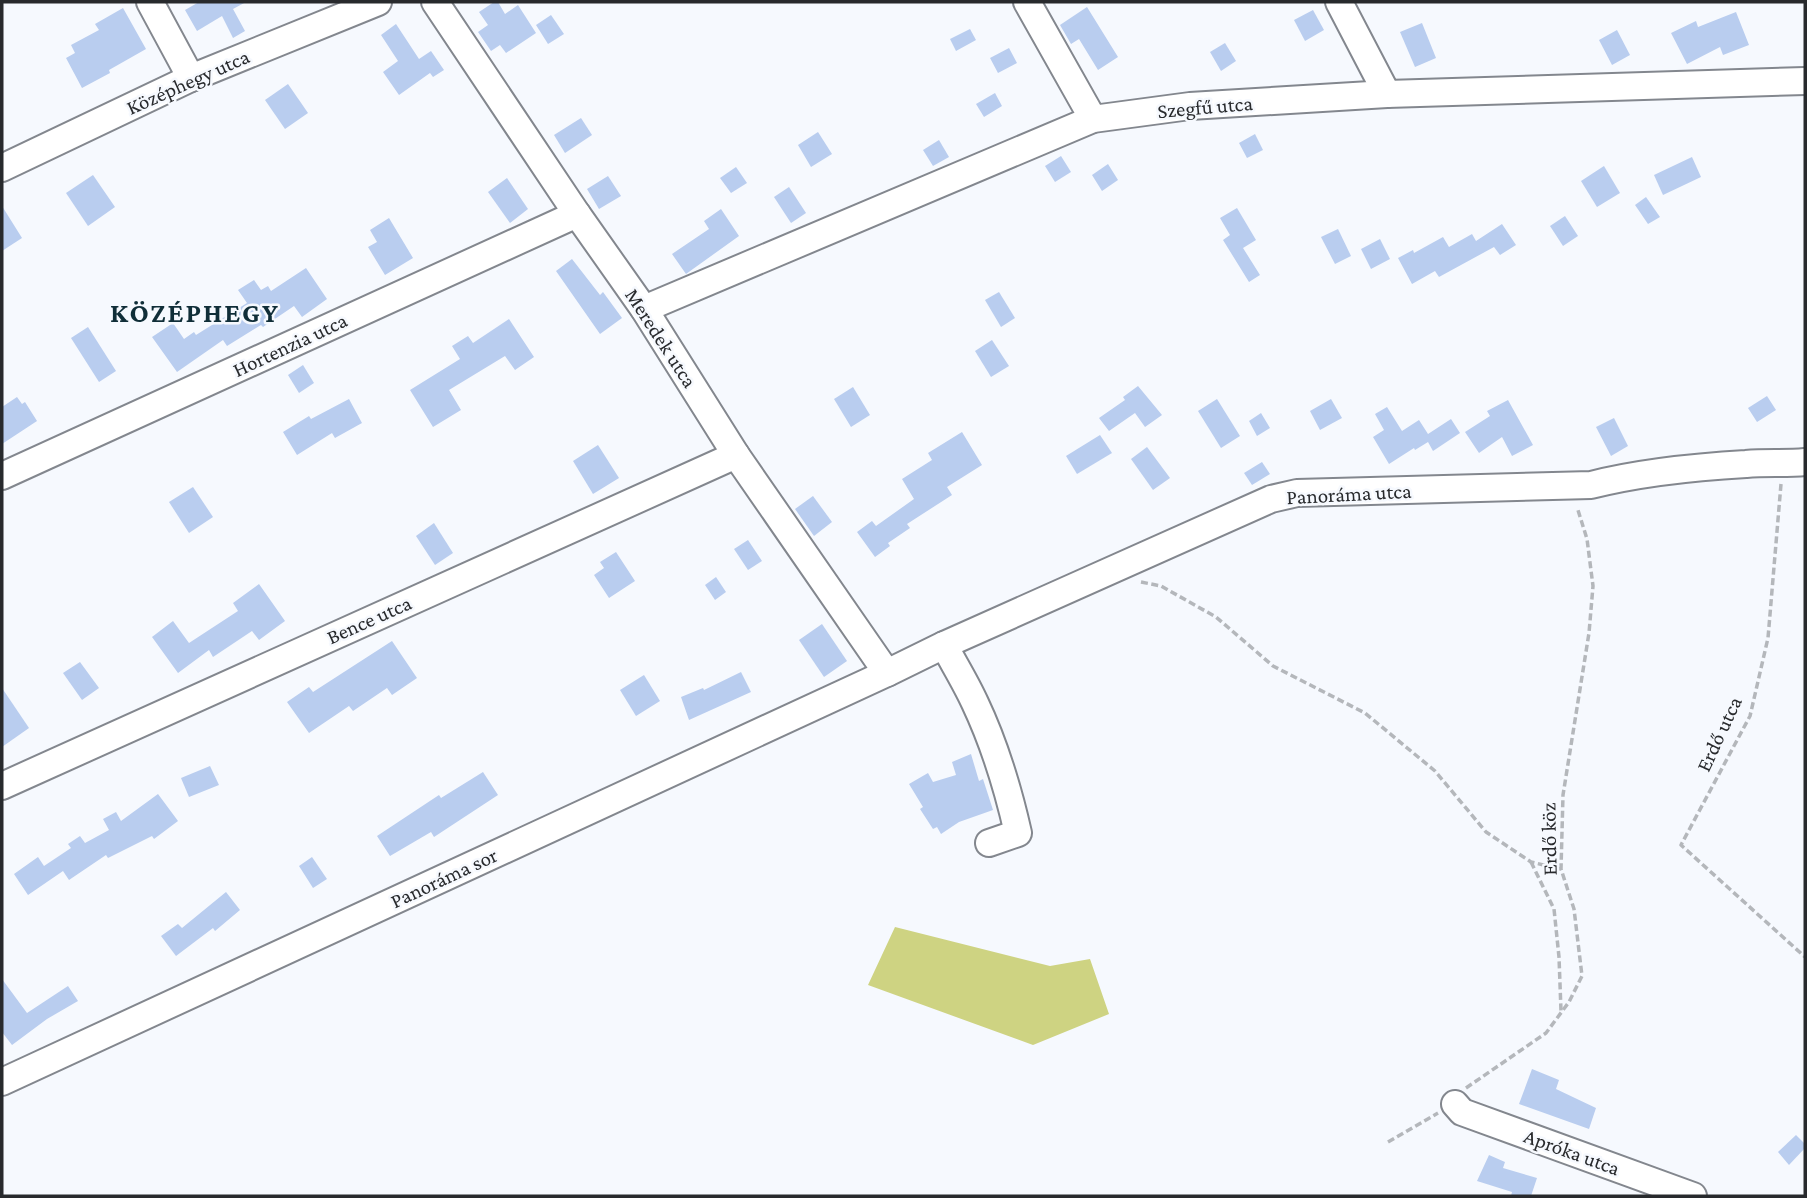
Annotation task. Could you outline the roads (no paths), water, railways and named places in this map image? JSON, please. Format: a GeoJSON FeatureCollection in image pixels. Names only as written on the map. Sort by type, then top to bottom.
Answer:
{"type":"FeatureCollection","features":[{"type":"Feature","properties":{"kind":"street"},"geometry":{"type":"LineString","coordinates":[[150,2],[191,78]]}},
{"type":"Feature","properties":{"kind":"street","name":"Középhegy utca"},"geometry":{"type":"LineString","coordinates":[[2,168],[191,78],[378,2]]}},
{"type":"Feature","properties":{"kind":"street","name":"Meredek utca"},"geometry":{"type":"LineString","coordinates":[[435,2],[644,309],[736,455],[887,673]]}},
{"type":"Feature","properties":{"kind":"street"},"geometry":{"type":"LineString","coordinates":[[1027,2],[1093,119]]}},
{"type":"Feature","properties":{"kind":"street"},"geometry":{"type":"LineString","coordinates":[[1339,2],[1387,94]]}},
{"type":"Feature","properties":{"kind":"street","name":"Szegfű utca"},"geometry":{"type":"LineString","coordinates":[[644,309],[1093,119],[1190,106],[1387,94],[1805,81]]}},
{"type":"Feature","properties":{"kind":"street","name":"Hortenzia utca"},"geometry":{"type":"LineString","coordinates":[[2,477],[577,214]]}},
{"type":"Feature","properties":{"kind":"street","name":"Bence utca"},"geometry":{"type":"LineString","coordinates":[[2,786],[736,455]]}},
{"type":"Feature","properties":{"kind":"street","name":"Panoráma utca"},"geometry":{"type":"LineString","coordinates":[[887,673],[1271,499],[1297,493],[1591,485],[1637,473],[1749,463],[1794,463]]}},
{"type":"Feature","properties":{"kind":"street"},"geometry":{"type":"LineString","coordinates":[[944,645],[976,703],[1014,814],[1018,833],[989,843]]}},
{"type":"Feature","properties":{"kind":"street","name":"Panoráma sor"},"geometry":{"type":"LineString","coordinates":[[2,1082],[887,673]]}},
{"type":"Feature","properties":{"kind":"street","name":"Apróka utca"},"geometry":{"type":"LineString","coordinates":[[1455,1104],[1462,1112],[1693,1196]]}},
{"type":"Feature","properties":{"kind":"district","name":"KÖZÉPHEGY"},"geometry":{"type":"Point","coordinates":[195,312]}}]}
